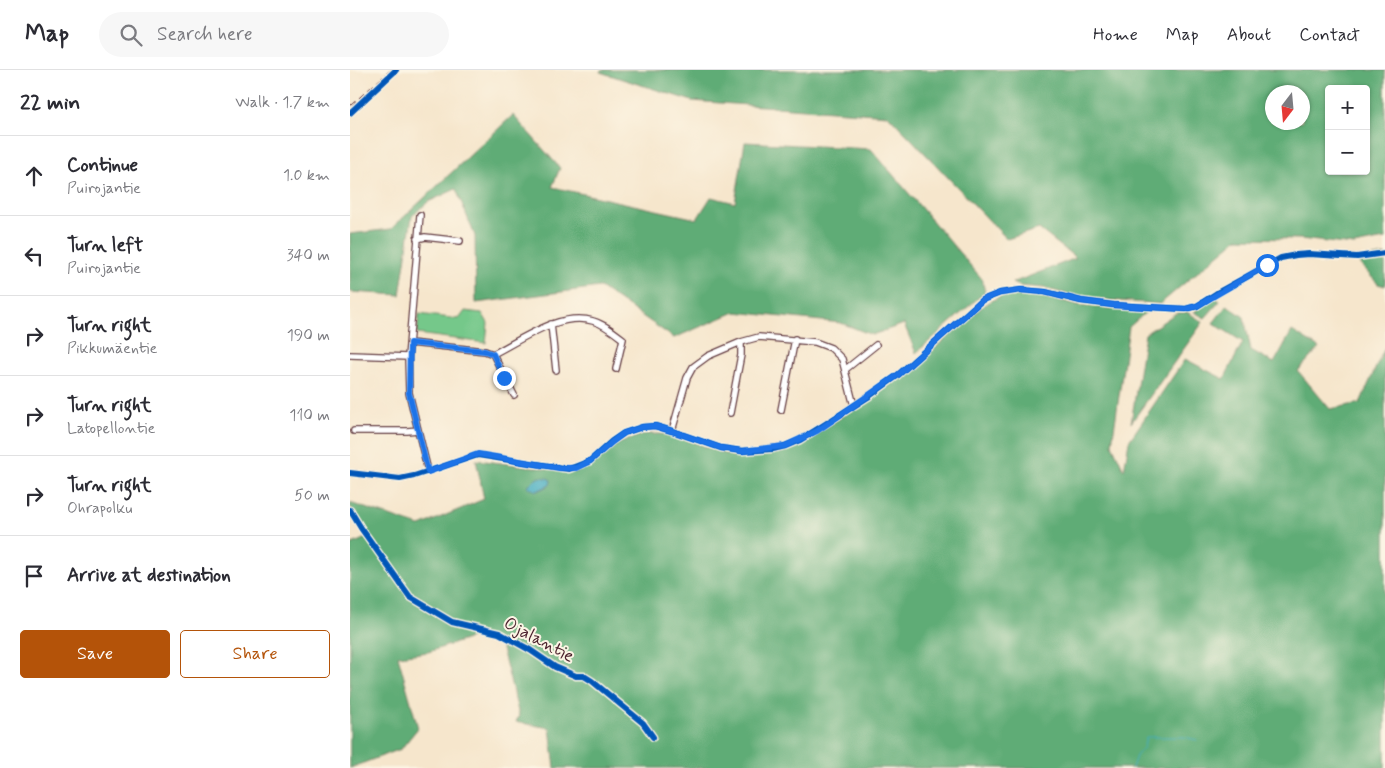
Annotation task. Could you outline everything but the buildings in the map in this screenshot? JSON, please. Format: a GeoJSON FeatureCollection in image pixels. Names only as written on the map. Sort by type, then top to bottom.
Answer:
{"type":"FeatureCollection","features":[{"type":"Feature","properties":{"kind":"street"},"geometry":{"type":"LineString","coordinates":[[420,215],[408,357],[409,393],[428,472]]}},
{"type":"Feature","properties":{"kind":"street"},"geometry":{"type":"LineString","coordinates":[[417,239],[425,237],[460,241]]}},
{"type":"Feature","properties":{"kind":"street"},"geometry":{"type":"LineString","coordinates":[[350,473],[400,479],[428,472],[478,454],[569,469],[590,461],[612,442],[634,429],[655,426],[721,448],[742,451],[773,449],[800,440],[854,406],[898,375],[982,300],[1000,293],[1021,290],[1045,292],[1081,301],[1113,305],[1186,309],[1197,306],[1281,258],[1296,254],[1357,257],[1385,253]]}},
{"type":"Feature","properties":{"kind":"street"},"geometry":{"type":"LineString","coordinates":[[493,354],[551,324],[582,318],[600,323],[623,339],[624,343],[616,370]]}},
{"type":"Feature","properties":{"kind":"street"},"geometry":{"type":"LineString","coordinates":[[551,324],[556,370]]}},
{"type":"Feature","properties":{"kind":"street"},"geometry":{"type":"LineString","coordinates":[[672,431],[687,378],[693,367],[708,356],[741,342],[764,336],[815,342],[831,348],[842,359],[846,369],[854,406]]}},
{"type":"Feature","properties":{"kind":"street"},"geometry":{"type":"LineString","coordinates":[[781,410],[795,339]]}},
{"type":"Feature","properties":{"kind":"street"},"geometry":{"type":"LineString","coordinates":[[730,413],[741,355],[741,342]]}},
{"type":"Feature","properties":{"kind":"street"},"geometry":{"type":"LineString","coordinates":[[410,343],[485,351],[493,354],[514,395]]}},
{"type":"Feature","properties":{"kind":"street"},"geometry":{"type":"LineString","coordinates":[[846,369],[876,345]]}},
{"type":"Feature","properties":{"kind":"street"},"geometry":{"type":"LineString","coordinates":[[350,355],[408,357]]}},
{"type":"Feature","properties":{"kind":"street"},"geometry":{"type":"LineString","coordinates":[[354,431],[407,432],[418,430]]}},
{"type":"Feature","properties":{"kind":"street","name":"Ojalantie"},"geometry":{"type":"LineString","coordinates":[[350,510],[360,528],[410,597],[452,622],[499,633],[530,650],[554,667],[576,676],[584,676],[643,723],[654,737]]}},
{"type":"Feature","properties":{"kind":"green space"},"geometry":{"type":"Polygon","coordinates":[[[601,70],[1385,70],[1385,239],[1354,245],[1300,239],[1238,238],[1160,304],[1081,298],[1044,288],[1020,286],[1012,283],[1076,258],[1039,229],[1007,239],[888,115],[692,101],[600,72],[601,70]]]}},
{"type":"Feature","properties":{"kind":"green space"},"geometry":{"type":"Polygon","coordinates":[[[513,115],[560,168],[552,187],[697,219],[711,197],[735,203],[745,142],[871,149],[982,279],[985,292],[916,353],[904,324],[872,335],[841,323],[735,312],[674,338],[600,287],[476,303],[475,236],[456,189],[428,202],[412,216],[400,295],[350,292],[350,234],[391,229],[513,115]]]}},
{"type":"Feature","properties":{"kind":"green space"},"geometry":{"type":"Polygon","coordinates":[[[1385,255],[1385,286],[1378,284],[1356,260],[1385,255]]]}},
{"type":"Feature","properties":{"kind":"green space"},"geometry":{"type":"Polygon","coordinates":[[[1020,294],[1044,296],[1078,305],[1146,312],[1129,327],[1112,444],[1124,470],[1129,441],[1185,359],[1224,379],[1243,342],[1213,323],[1227,305],[1244,317],[1251,350],[1274,363],[1292,331],[1319,348],[1298,371],[1330,409],[1360,403],[1385,347],[1385,768],[555,768],[550,728],[516,722],[519,715],[500,641],[480,635],[428,652],[398,656],[418,728],[401,749],[350,768],[350,545],[368,537],[350,503],[420,526],[484,499],[476,460],[576,472],[620,443],[644,434],[670,434],[732,456],[793,449],[903,376],[984,305],[1001,296],[1020,294]]]}},
{"type":"Feature","properties":{"kind":"green space"},"geometry":{"type":"Polygon","coordinates":[[[1214,297],[1220,301],[1205,318],[1194,312],[1214,297]]]}},
{"type":"Feature","properties":{"kind":"green space"},"geometry":{"type":"Polygon","coordinates":[[[465,311],[482,313],[488,323],[486,343],[417,334],[419,314],[459,319],[465,311]]]}},
{"type":"Feature","properties":{"kind":"green space"},"geometry":{"type":"Polygon","coordinates":[[[1187,312],[1203,322],[1131,423],[1145,334],[1176,313],[1187,312]]]}},
{"type":"Feature","properties":{"kind":"water"},"geometry":{"type":"Polygon","coordinates":[[[539,477],[551,480],[550,485],[537,491],[529,488],[528,485],[539,477]]]}},
{"type":"Feature","properties":{"kind":"waterway"},"geometry":{"type":"LineString","coordinates":[[1132,768],[1136,756],[1144,747],[1146,737],[1184,737],[1197,740]]}},
{"type":"Feature","properties":{"kind":"railway"},"geometry":{"type":"LineString","coordinates":[[350,106],[390,70]]}},
{"type":"Feature","properties":{"kind":"cycle path"},"geometry":{"type":"LineString","coordinates":[[350,113],[396,70]]}},
{"type":"Feature","properties":{"kind":"cycle path"},"geometry":{"type":"LineString","coordinates":[[350,473],[400,479],[478,455],[569,469],[590,461],[624,433],[642,427],[655,426],[721,448],[742,451],[773,449],[800,440],[868,397],[898,375],[982,300],[1000,293],[1021,290],[1045,292],[1081,301],[1113,305],[1186,309],[1197,306],[1281,258],[1309,254],[1357,257],[1385,253]]}},
{"type":"Feature","properties":{"kind":"cycle path"},"geometry":{"type":"LineString","coordinates":[[350,510],[410,597],[452,622],[499,633],[530,650],[555,667],[576,676],[584,676],[643,723],[653,737]]}},
{"type":"Feature","properties":{"kind":"route"},"geometry":{"type":"LineString","coordinates":[[504,378],[493,354],[485,351],[410,343],[408,357],[409,393],[428,472],[478,454],[560,468],[576,468],[590,461],[624,433],[642,427],[655,426],[721,448],[742,451],[773,449],[800,440],[817,431],[868,396],[898,375],[982,300],[1000,293],[1021,290],[1045,292],[1081,301],[1113,305],[1178,310],[1191,309],[1267,265]]}}]}
